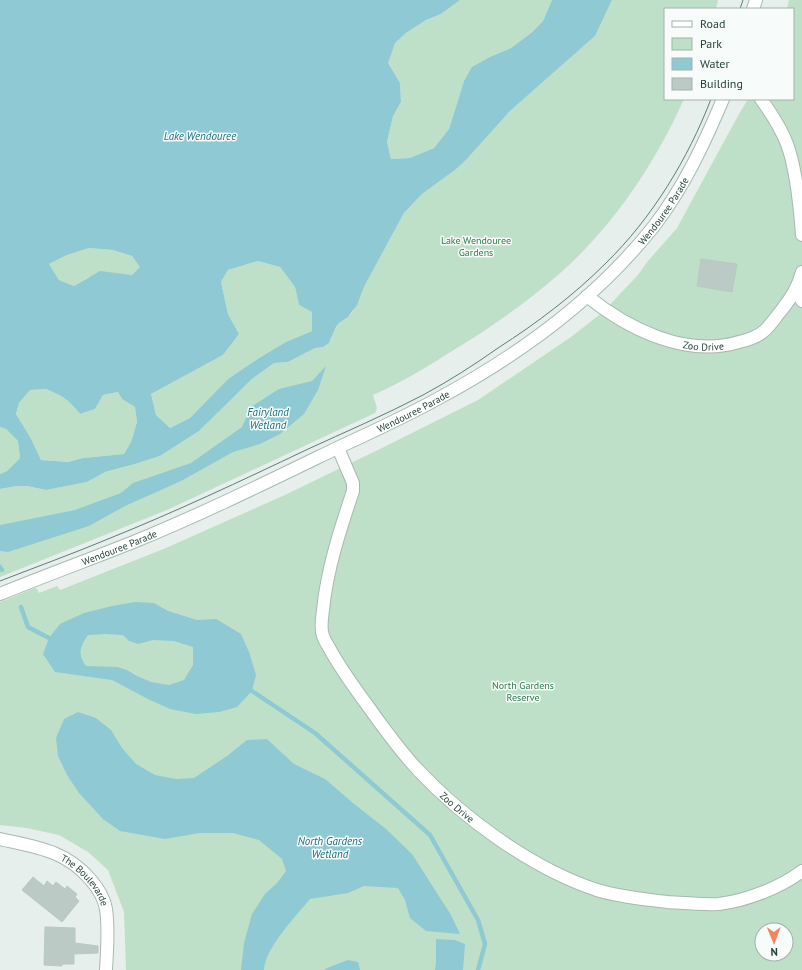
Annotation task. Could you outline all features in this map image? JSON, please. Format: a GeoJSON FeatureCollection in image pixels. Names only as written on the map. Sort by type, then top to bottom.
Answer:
{"type":"FeatureCollection","features":[{"type":"Feature","properties":{"kind":"street","name":"Wendouree Parade"},"geometry":{"type":"LineString","coordinates":[[0,594],[160,530],[244,493],[410,414],[465,383],[507,356],[559,319],[587,296],[614,270],[653,227],[695,162],[723,100]]}},
{"type":"Feature","properties":{"kind":"street"},"geometry":{"type":"LineString","coordinates":[[762,100],[778,124],[788,146],[793,170],[802,235]]}},
{"type":"Feature","properties":{"kind":"street","name":"Zoo Drive"},"geometry":{"type":"LineString","coordinates":[[587,296],[615,317],[642,331],[691,346],[709,348],[737,343],[761,333],[770,324],[796,289],[802,272]]}},
{"type":"Feature","properties":{"kind":"street"},"geometry":{"type":"LineString","coordinates":[[796,289],[802,301]]}},
{"type":"Feature","properties":{"kind":"street","name":"Zoo Drive"},"geometry":{"type":"LineString","coordinates":[[338,448],[353,483],[353,491],[331,559],[326,587],[322,628],[323,637],[343,672],[394,742],[418,770],[448,799],[493,834],[545,868],[585,886],[618,895],[690,904],[718,904],[732,902],[763,891],[793,878],[802,871]]}},
{"type":"Feature","properties":{"kind":"street","name":"The Boulevarde"},"geometry":{"type":"LineString","coordinates":[[0,839],[47,850],[60,855],[77,866],[95,885],[101,894],[106,907],[108,926],[106,970]]}},
{"type":"Feature","properties":{"kind":"green space"},"geometry":{"type":"Polygon","coordinates":[[[460,0],[552,0],[543,21],[531,33],[511,48],[492,56],[464,81],[449,129],[434,148],[410,158],[391,159],[387,142],[393,116],[401,102],[400,83],[387,63],[395,43],[406,33],[426,20],[441,14],[460,0]]]}},
{"type":"Feature","properties":{"kind":"green space","name":"Lake Wendouree Gardens"},"geometry":{"type":"Polygon","coordinates":[[[612,0],[718,0],[716,8],[664,8],[664,100],[684,100],[646,171],[614,216],[578,257],[546,285],[497,322],[416,373],[373,395],[377,408],[375,413],[167,510],[0,577],[0,489],[27,486],[46,490],[87,482],[105,472],[160,456],[199,431],[252,379],[274,363],[288,362],[315,348],[323,347],[331,340],[339,323],[352,313],[365,285],[404,213],[422,194],[465,161],[510,111],[595,36],[612,0]]]}},
{"type":"Feature","properties":{"kind":"green space","name":"North Gardens Reserve"},"geometry":{"type":"Polygon","coordinates":[[[789,0],[802,0],[802,970],[126,970],[124,912],[108,870],[88,852],[59,835],[26,828],[0,825],[0,602],[35,588],[39,593],[57,586],[60,590],[166,548],[287,494],[478,400],[571,337],[603,312],[637,276],[677,228],[747,100],[794,100],[794,8],[787,8],[789,0]]]}},
{"type":"Feature","properties":{"kind":"green space"},"geometry":{"type":"Polygon","coordinates":[[[89,248],[113,250],[132,256],[141,267],[132,275],[119,274],[89,277],[74,286],[59,280],[49,264],[67,255],[89,248]]]}},
{"type":"Feature","properties":{"kind":"green space"},"geometry":{"type":"Polygon","coordinates":[[[258,261],[280,267],[295,287],[299,305],[312,312],[312,331],[286,342],[228,379],[190,418],[170,428],[156,415],[151,394],[223,355],[239,334],[228,314],[221,282],[228,270],[258,261]]]}},
{"type":"Feature","properties":{"kind":"green space"},"geometry":{"type":"Polygon","coordinates":[[[46,389],[65,399],[80,414],[95,409],[103,395],[118,392],[122,399],[135,407],[137,422],[131,442],[124,454],[83,458],[68,462],[41,460],[16,414],[19,403],[30,390],[46,389]]]}},
{"type":"Feature","properties":{"kind":"green space"},"geometry":{"type":"Polygon","coordinates":[[[0,427],[6,429],[18,441],[20,458],[7,471],[0,474],[0,427]]]}},
{"type":"Feature","properties":{"kind":"water","name":"Lake Wendouree"},"geometry":{"type":"Polygon","coordinates":[[[0,0],[460,0],[441,14],[426,20],[406,33],[395,43],[388,63],[400,83],[401,102],[393,116],[387,142],[391,159],[410,158],[434,148],[449,129],[464,81],[472,67],[511,48],[531,33],[543,21],[552,0],[612,0],[595,36],[510,111],[465,161],[422,194],[404,213],[365,285],[357,305],[348,317],[336,327],[329,343],[323,347],[315,348],[288,362],[274,363],[252,379],[199,431],[160,456],[105,472],[87,482],[46,490],[27,486],[0,489],[0,474],[7,471],[20,458],[18,441],[6,429],[0,427],[0,0]],[[89,248],[67,255],[49,264],[59,280],[74,286],[100,271],[132,275],[140,267],[132,256],[113,250],[89,248]],[[258,261],[228,270],[221,282],[228,314],[239,334],[223,355],[151,394],[156,415],[170,428],[190,418],[228,379],[286,342],[312,331],[312,312],[299,305],[295,287],[280,267],[258,261]],[[46,389],[30,390],[19,403],[16,414],[31,439],[41,460],[68,462],[83,458],[124,454],[131,442],[137,422],[135,407],[122,399],[118,392],[103,395],[95,409],[80,414],[69,402],[57,394],[46,389]]]}},
{"type":"Feature","properties":{"kind":"water","name":"Fairyland Wetland"},"geometry":{"type":"Polygon","coordinates":[[[326,366],[318,390],[304,414],[280,434],[260,444],[233,452],[181,481],[125,506],[89,526],[8,552],[0,551],[0,525],[75,510],[121,493],[133,483],[191,463],[242,427],[251,407],[279,389],[312,381],[326,366]]]}},
{"type":"Feature","properties":{"kind":"water"},"geometry":{"type":"Polygon","coordinates":[[[135,602],[154,603],[168,611],[197,620],[216,619],[241,634],[249,652],[256,675],[252,691],[237,707],[219,712],[196,714],[170,709],[112,680],[55,672],[43,654],[49,638],[60,624],[84,613],[135,602]],[[88,635],[81,647],[81,658],[86,666],[117,667],[127,670],[151,682],[169,685],[184,680],[193,665],[193,647],[174,641],[153,640],[138,644],[129,641],[123,635],[88,635]]]}},
{"type":"Feature","properties":{"kind":"water","name":"North Gardens Wetland"},"geometry":{"type":"Polygon","coordinates":[[[78,712],[96,718],[111,730],[122,748],[136,764],[155,775],[176,779],[194,778],[227,756],[247,740],[267,739],[294,764],[325,779],[386,829],[412,854],[451,915],[460,934],[426,931],[410,918],[405,900],[398,888],[364,886],[348,893],[310,899],[275,942],[266,961],[264,970],[241,970],[244,943],[252,914],[265,894],[277,883],[286,871],[282,859],[259,840],[233,833],[200,833],[165,839],[120,831],[103,819],[79,793],[67,775],[58,756],[56,738],[64,719],[78,712]]]}},
{"type":"Feature","properties":{"kind":"water"},"geometry":{"type":"Polygon","coordinates":[[[436,939],[455,940],[465,944],[463,970],[435,970],[436,939]]]}},
{"type":"Feature","properties":{"kind":"water"},"geometry":{"type":"Polygon","coordinates":[[[348,960],[358,962],[360,970],[324,970],[327,968],[348,960]]]}},
{"type":"Feature","properties":{"kind":"building"},"geometry":{"type":"Polygon","coordinates":[[[701,259],[737,264],[732,292],[697,286],[701,259]]]}},
{"type":"Feature","properties":{"kind":"building"},"geometry":{"type":"Polygon","coordinates":[[[33,877],[44,886],[47,881],[53,886],[56,882],[65,889],[67,886],[77,894],[75,897],[79,901],[62,922],[22,890],[33,877]]]}},
{"type":"Feature","properties":{"kind":"building"},"geometry":{"type":"Polygon","coordinates":[[[45,927],[75,928],[75,943],[98,946],[98,953],[74,954],[74,964],[62,964],[62,966],[44,965],[45,927]]]}},
{"type":"Feature","properties":{"kind":"waterway"},"geometry":{"type":"LineString","coordinates":[[21,607],[28,627],[49,638]]}},
{"type":"Feature","properties":{"kind":"waterway"},"geometry":{"type":"LineString","coordinates":[[252,691],[315,733],[430,835],[478,920],[485,944],[478,970]]}},
{"type":"Feature","properties":{"kind":"tram line"},"geometry":{"type":"LineString","coordinates":[[740,8],[743,0]]}},
{"type":"Feature","properties":{"kind":"tram line"},"geometry":{"type":"LineString","coordinates":[[0,581],[81,550],[208,496],[423,395],[471,367],[555,308],[606,263],[623,245],[639,227],[667,187],[691,144],[711,100]]}}]}
